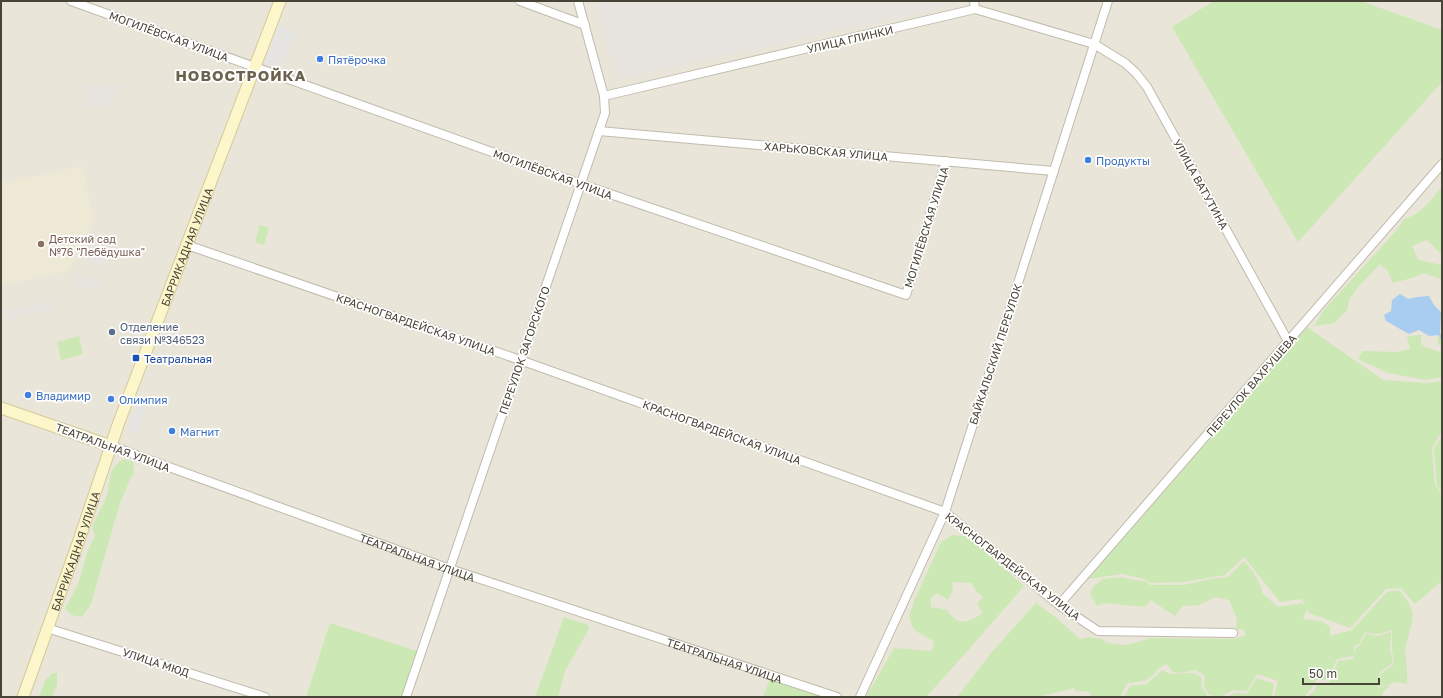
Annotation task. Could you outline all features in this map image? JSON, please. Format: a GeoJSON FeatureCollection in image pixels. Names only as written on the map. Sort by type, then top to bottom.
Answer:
{"type":"FeatureCollection","features":[{"type":"Feature","properties":{"kind":"main road","name":"БАРРИКАДНАЯ УЛИЦА"},"geometry":{"type":"LineString","coordinates":[[23,697],[111,446],[280,1]]}},
{"type":"Feature","properties":{"kind":"main road","name":"ТЕАТРАЛЬНАЯ УЛИЦА"},"geometry":{"type":"LineString","coordinates":[[1,408],[111,446]]}},
{"type":"Feature","properties":{"kind":"street","name":"МОГИЛЁВСКАЯ УЛИЦА"},"geometry":{"type":"LineString","coordinates":[[71,1],[581,184],[906,296],[946,161]]}},
{"type":"Feature","properties":{"kind":"street"},"geometry":{"type":"LineString","coordinates":[[520,1],[585,25]]}},
{"type":"Feature","properties":{"kind":"street","name":"ПЕРЕУЛОК ЗАГОРСКОГО"},"geometry":{"type":"LineString","coordinates":[[406,697],[605,113],[604,96],[578,1]]}},
{"type":"Feature","properties":{"kind":"street","name":"БАЙКАЛЬСКИЙ ПЕРЕУЛОК"},"geometry":{"type":"LineString","coordinates":[[860,697],[945,512],[1108,1]]}},
{"type":"Feature","properties":{"kind":"street","name":"УЛИЦА ГЛИНКИ"},"geometry":{"type":"LineString","coordinates":[[604,96],[975,5],[1094,44]]}},
{"type":"Feature","properties":{"kind":"street","name":"УЛИЦА ВАТУТИНА"},"geometry":{"type":"LineString","coordinates":[[1094,44],[1125,63],[1136,73],[1147,88],[1288,341]]}},
{"type":"Feature","properties":{"kind":"street","name":"ХАРЬКОВСКАЯ УЛИЦА"},"geometry":{"type":"LineString","coordinates":[[599,131],[1054,171]]}},
{"type":"Feature","properties":{"kind":"street","name":"ПЕРЕУЛОК ВАХРУШЕВА"},"geometry":{"type":"LineString","coordinates":[[1059,605],[1442,164]]}},
{"type":"Feature","properties":{"kind":"street","name":"КРАСНОГВАРДЕЙСКАЯ УЛИЦА"},"geometry":{"type":"LineString","coordinates":[[187,245],[520,360],[945,512],[1059,605],[1098,631],[1233,632]]}},
{"type":"Feature","properties":{"kind":"street","name":"ТЕАТРАЛЬНАЯ УЛИЦА"},"geometry":{"type":"LineString","coordinates":[[111,446],[450,569],[837,697]]}},
{"type":"Feature","properties":{"kind":"street","name":"УЛИЦА МЮД"},"geometry":{"type":"LineString","coordinates":[[47,628],[265,697]]}},
{"type":"Feature","properties":{"kind":"shaded area"},"geometry":{"type":"Polygon","coordinates":[[[1,1],[1442,1],[1442,697],[1,697],[1,1]]]}},
{"type":"Feature","properties":{"kind":"shaded area"},"geometry":{"type":"Polygon","coordinates":[[[595,1],[958,1],[940,8],[618,79],[595,1]]]}},
{"type":"Feature","properties":{"kind":"shaded area"},"geometry":{"type":"Polygon","coordinates":[[[276,25],[296,32],[282,70],[262,62],[276,25]]]}},
{"type":"Feature","properties":{"kind":"shaded area"},"geometry":{"type":"Polygon","coordinates":[[[86,84],[120,85],[119,95],[110,95],[110,108],[85,107],[86,84]]]}},
{"type":"Feature","properties":{"kind":"shaded area","name":"Детский сад №76 \"Лебёдушка\""},"geometry":{"type":"Polygon","coordinates":[[[82,166],[94,218],[69,271],[1,286],[1,183],[82,166]]]}},
{"type":"Feature","properties":{"kind":"shaded area"},"geometry":{"type":"Polygon","coordinates":[[[88,244],[111,253],[105,267],[82,258],[88,244]]]}},
{"type":"Feature","properties":{"kind":"shaded area"},"geometry":{"type":"Polygon","coordinates":[[[77,274],[104,282],[100,290],[73,285],[77,274]]]}},
{"type":"Feature","properties":{"kind":"shaded area"},"geometry":{"type":"Polygon","coordinates":[[[54,300],[55,309],[7,319],[6,310],[54,300]]]}},
{"type":"Feature","properties":{"kind":"shaded area"},"geometry":{"type":"Polygon","coordinates":[[[137,402],[148,406],[138,434],[127,430],[137,402]]]}},
{"type":"Feature","properties":{"kind":"green space"},"geometry":{"type":"Polygon","coordinates":[[[1214,1],[1361,1],[1442,30],[1442,82],[1298,242],[1172,27],[1214,1]]]}},
{"type":"Feature","properties":{"kind":"green space"},"geometry":{"type":"Polygon","coordinates":[[[1442,186],[1442,255],[1427,240],[1412,246],[1418,260],[1442,265],[1442,279],[1423,273],[1415,277],[1393,283],[1388,271],[1380,264],[1358,287],[1349,300],[1347,310],[1334,323],[1314,326],[1324,310],[1396,231],[1404,219],[1415,214],[1430,202],[1442,186]]]}},
{"type":"Feature","properties":{"kind":"green space"},"geometry":{"type":"Polygon","coordinates":[[[260,225],[269,228],[264,245],[255,242],[260,225]]]}},
{"type":"Feature","properties":{"kind":"green space"},"geometry":{"type":"Polygon","coordinates":[[[1307,327],[1383,380],[1426,383],[1442,381],[1442,434],[1439,436],[1432,448],[1435,485],[1442,494],[1442,581],[1415,604],[1401,588],[1386,589],[1350,628],[1309,613],[1307,609],[1303,619],[1321,621],[1330,627],[1330,636],[1352,630],[1387,592],[1399,590],[1408,601],[1412,610],[1411,627],[1405,648],[1407,684],[1397,682],[1380,687],[1381,674],[1394,664],[1392,630],[1375,634],[1365,632],[1359,644],[1354,646],[1354,656],[1337,659],[1327,680],[1316,680],[1304,697],[1274,697],[1278,681],[1257,674],[1247,691],[1233,690],[1220,697],[1209,695],[1204,686],[1205,676],[1196,670],[1181,673],[1173,672],[1167,664],[1159,668],[1147,679],[1128,683],[1120,697],[1092,697],[1088,691],[1076,691],[1074,688],[1037,697],[957,697],[991,653],[1036,603],[1080,639],[1089,637],[1102,639],[1106,643],[1126,645],[1152,638],[1234,639],[1246,635],[1243,629],[1236,630],[1237,619],[1229,600],[1216,597],[1199,605],[1182,606],[1175,616],[1151,600],[1145,607],[1103,603],[1097,606],[1090,594],[1093,587],[1102,579],[1121,577],[1145,581],[1150,585],[1184,585],[1228,577],[1244,561],[1258,580],[1262,593],[1278,607],[1302,603],[1306,607],[1302,599],[1280,602],[1244,557],[1225,575],[1184,582],[1150,583],[1145,579],[1122,574],[1088,579],[1307,327]]]}},
{"type":"Feature","properties":{"kind":"green space"},"geometry":{"type":"Polygon","coordinates":[[[1442,333],[1442,377],[1426,380],[1388,373],[1358,359],[1363,351],[1398,352],[1410,349],[1407,336],[1421,335],[1421,344],[1427,348],[1440,352],[1441,348],[1437,340],[1442,333]]]}},
{"type":"Feature","properties":{"kind":"green space"},"geometry":{"type":"Polygon","coordinates":[[[79,336],[83,354],[61,360],[57,342],[79,336]]]}},
{"type":"Feature","properties":{"kind":"green space"},"geometry":{"type":"Polygon","coordinates":[[[1442,437],[1442,492],[1437,485],[1434,448],[1442,437]]]}},
{"type":"Feature","properties":{"kind":"green space"},"geometry":{"type":"Polygon","coordinates":[[[124,459],[133,462],[134,473],[120,503],[91,604],[82,617],[72,615],[65,609],[78,584],[88,550],[95,536],[92,527],[106,498],[112,471],[124,459]]]}},
{"type":"Feature","properties":{"kind":"green space"},"geometry":{"type":"Polygon","coordinates":[[[952,535],[968,536],[1024,586],[926,697],[866,697],[894,648],[932,651],[934,641],[914,630],[909,617],[914,601],[941,542],[952,535]],[[952,582],[953,590],[948,600],[937,593],[931,598],[931,607],[947,610],[955,619],[959,621],[964,622],[973,619],[983,613],[977,604],[983,597],[976,591],[972,583],[952,582]]]}},
{"type":"Feature","properties":{"kind":"green space"},"geometry":{"type":"Polygon","coordinates":[[[564,617],[588,625],[589,629],[565,671],[558,697],[535,697],[564,617]]]}},
{"type":"Feature","properties":{"kind":"green space"},"geometry":{"type":"Polygon","coordinates":[[[330,623],[417,651],[402,697],[306,697],[330,623]]]}},
{"type":"Feature","properties":{"kind":"green space"},"geometry":{"type":"Polygon","coordinates":[[[1391,632],[1390,648],[1393,663],[1380,672],[1378,688],[1391,685],[1383,692],[1383,697],[1307,697],[1314,691],[1317,684],[1329,682],[1338,661],[1354,659],[1356,647],[1360,645],[1366,634],[1378,636],[1391,632]]]}},
{"type":"Feature","properties":{"kind":"green space"},"geometry":{"type":"Polygon","coordinates":[[[1162,670],[1171,674],[1194,673],[1201,677],[1202,687],[1208,697],[1124,697],[1130,686],[1147,684],[1162,670]]]}},
{"type":"Feature","properties":{"kind":"green space"},"geometry":{"type":"Polygon","coordinates":[[[52,673],[57,673],[57,685],[52,697],[39,697],[45,681],[52,673]]]}},
{"type":"Feature","properties":{"kind":"green space"},"geometry":{"type":"Polygon","coordinates":[[[1257,678],[1274,684],[1272,697],[1227,697],[1235,693],[1247,694],[1257,678]]]}},
{"type":"Feature","properties":{"kind":"green space"},"geometry":{"type":"Polygon","coordinates":[[[770,679],[824,697],[763,697],[770,679]]]}},
{"type":"Feature","properties":{"kind":"water"},"geometry":{"type":"Polygon","coordinates":[[[1400,294],[1408,299],[1429,296],[1434,305],[1441,312],[1440,335],[1429,336],[1419,330],[1409,334],[1386,321],[1384,315],[1391,311],[1392,300],[1400,294]]]}},
{"type":"Feature","properties":{"kind":"place","name":"Пятёрочка"},"geometry":{"type":"Point","coordinates":[320,59]}},
{"type":"Feature","properties":{"kind":"place","name":"Продукты"},"geometry":{"type":"Point","coordinates":[1088,160]}},
{"type":"Feature","properties":{"kind":"place","name":"Детский сад №76 \"Лебёдушка\""},"geometry":{"type":"Point","coordinates":[41,244]}},
{"type":"Feature","properties":{"kind":"place","name":"Отделение связи №346523"},"geometry":{"type":"Point","coordinates":[112,332]}},
{"type":"Feature","properties":{"kind":"place","name":"Театральная"},"geometry":{"type":"Point","coordinates":[136,358]}},
{"type":"Feature","properties":{"kind":"place","name":"Владимир"},"geometry":{"type":"Point","coordinates":[28,395]}},
{"type":"Feature","properties":{"kind":"place","name":"Олимпия"},"geometry":{"type":"Point","coordinates":[111,399]}},
{"type":"Feature","properties":{"kind":"place","name":"Магнит"},"geometry":{"type":"Point","coordinates":[172,431]}},
{"type":"Feature","properties":{"kind":"district","name":"НОВОСТРОЙКА"},"geometry":{"type":"Point","coordinates":[241,75]}}]}
